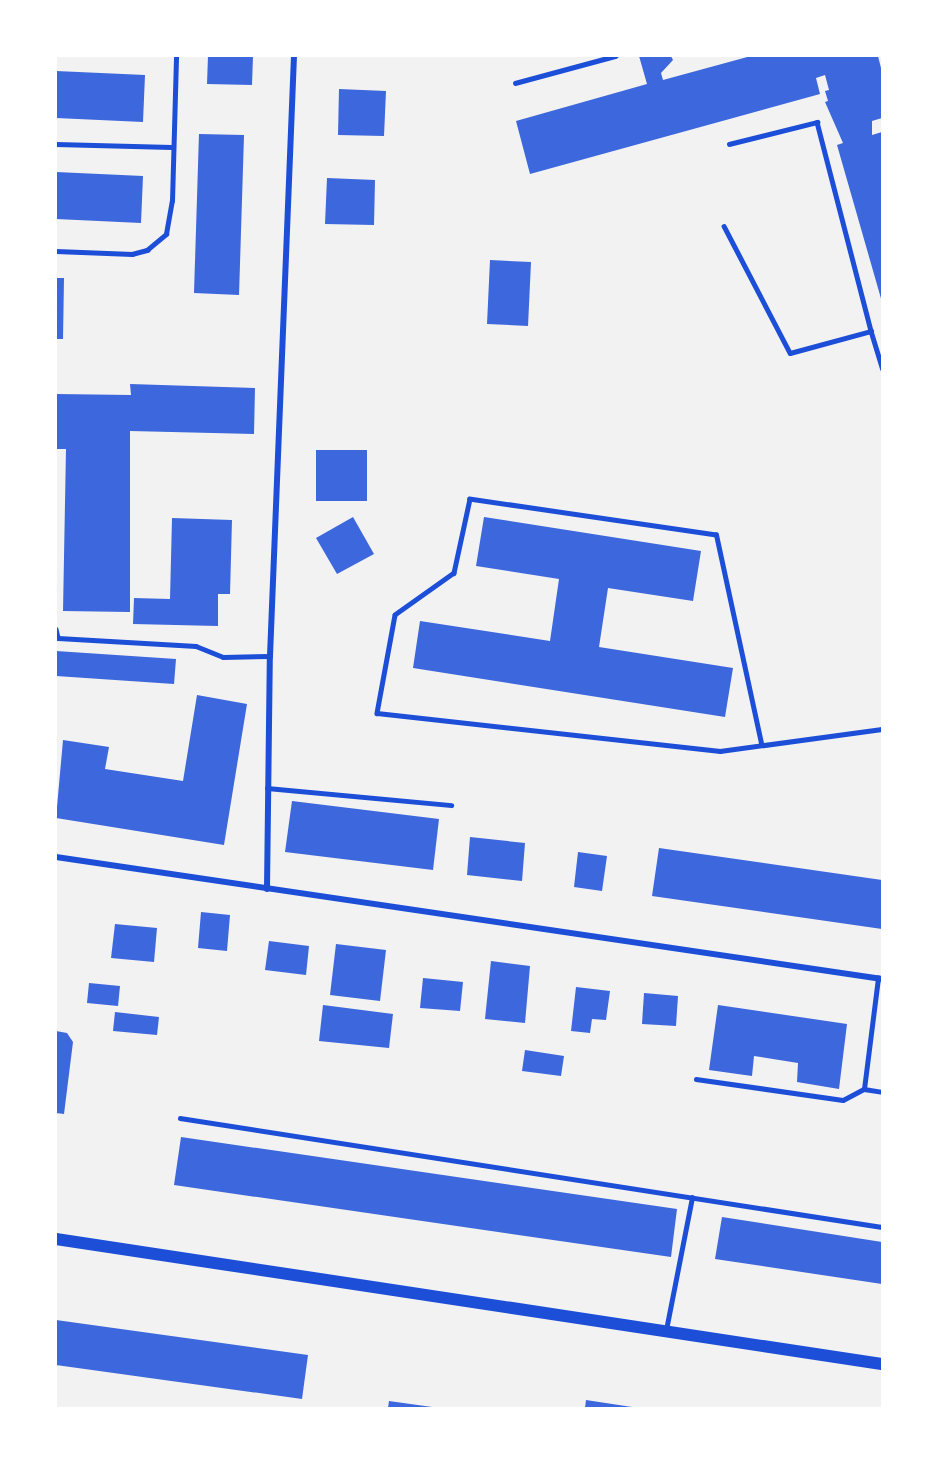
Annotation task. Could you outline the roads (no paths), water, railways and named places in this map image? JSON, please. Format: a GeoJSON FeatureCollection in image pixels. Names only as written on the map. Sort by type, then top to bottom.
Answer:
{"type":"FeatureCollection","features":[{"type":"Feature","properties":{"kind":"main road"},"geometry":{"type":"LineString","coordinates":[[56,1239],[882,1364]]}},
{"type":"Feature","properties":{"kind":"street"},"geometry":{"type":"LineString","coordinates":[[267,889],[270,657],[294,56]]}},
{"type":"Feature","properties":{"kind":"street"},"geometry":{"type":"LineString","coordinates":[[56,857],[880,978]]}},
{"type":"Feature","properties":{"kind":"lane"},"geometry":{"type":"LineString","coordinates":[[56,251],[132,254],[158,243],[170,222],[176,56]]}},
{"type":"Feature","properties":{"kind":"lane"},"geometry":{"type":"LineString","coordinates":[[514,83],[615,56]]}},
{"type":"Feature","properties":{"kind":"lane"},"geometry":{"type":"LineString","coordinates":[[729,144],[817,122],[882,368]]}},
{"type":"Feature","properties":{"kind":"lane"},"geometry":{"type":"LineString","coordinates":[[56,144],[171,147]]}},
{"type":"Feature","properties":{"kind":"lane"},"geometry":{"type":"LineString","coordinates":[[724,226],[790,353],[871,331]]}},
{"type":"Feature","properties":{"kind":"lane"},"geometry":{"type":"LineString","coordinates":[[761,743],[717,535],[470,499],[454,573],[395,615],[377,712],[720,752],[761,743],[882,729]]}},
{"type":"Feature","properties":{"kind":"lane"},"geometry":{"type":"LineString","coordinates":[[56,629],[58,638],[196,646],[223,657],[270,657]]}},
{"type":"Feature","properties":{"kind":"lane"},"geometry":{"type":"LineString","coordinates":[[267,788],[451,805]]}},
{"type":"Feature","properties":{"kind":"lane"},"geometry":{"type":"LineString","coordinates":[[864,1089],[880,978]]}},
{"type":"Feature","properties":{"kind":"lane"},"geometry":{"type":"LineString","coordinates":[[696,1079],[843,1100],[864,1089],[882,1092]]}},
{"type":"Feature","properties":{"kind":"lane"},"geometry":{"type":"LineString","coordinates":[[180,1118],[882,1227]]}},
{"type":"Feature","properties":{"kind":"lane"},"geometry":{"type":"LineString","coordinates":[[666,1333],[692,1198]]}}]}
